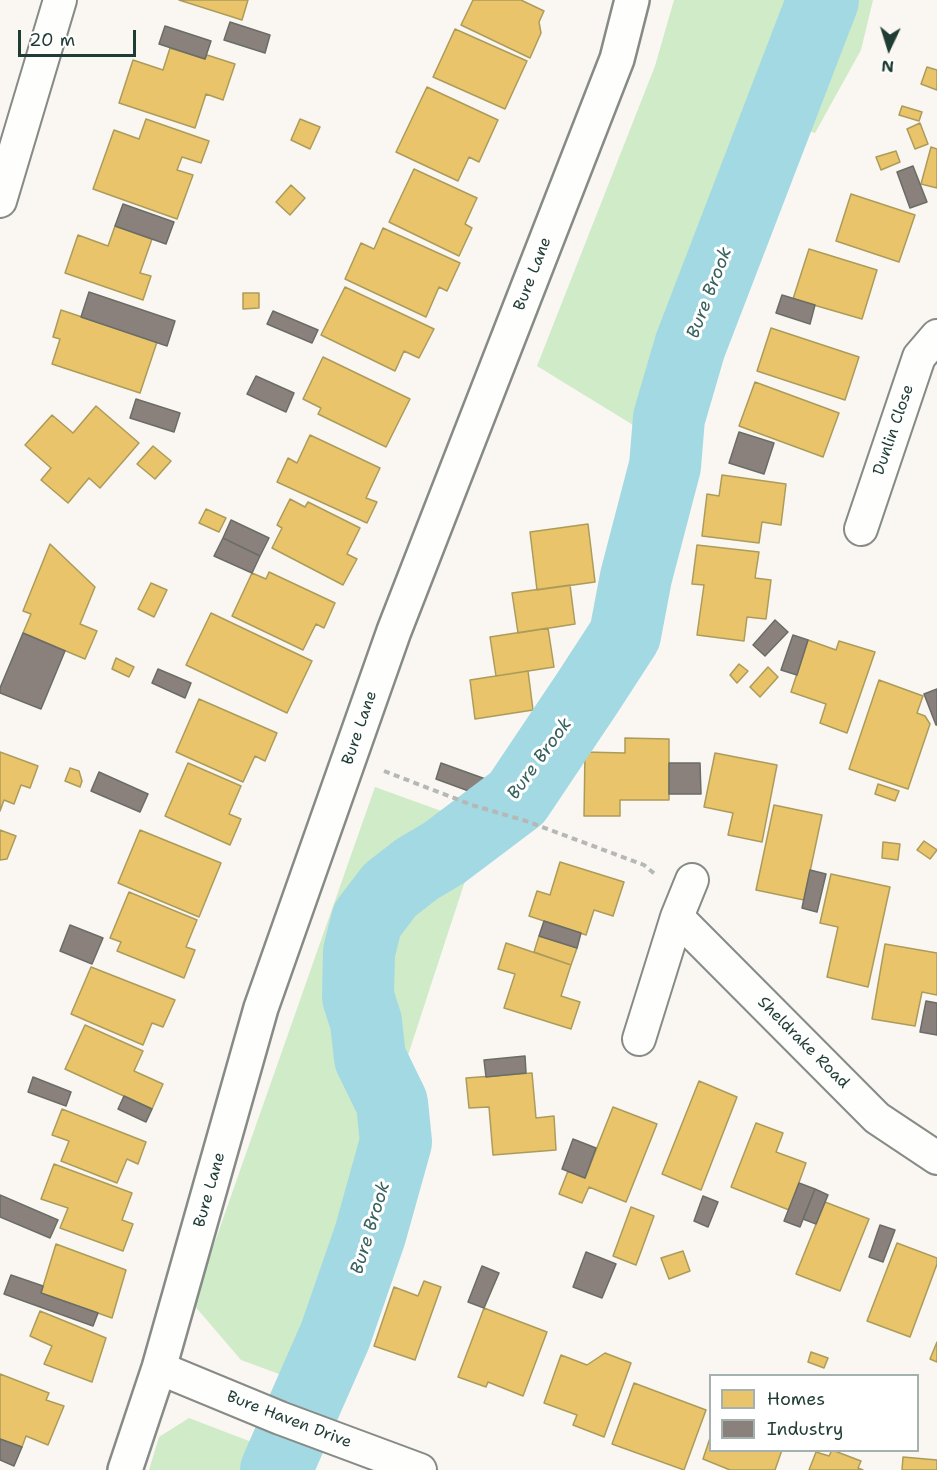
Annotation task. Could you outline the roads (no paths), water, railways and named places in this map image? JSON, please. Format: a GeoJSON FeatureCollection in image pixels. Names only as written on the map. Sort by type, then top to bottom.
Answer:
{"type":"FeatureCollection","features":[{"type":"Feature","properties":{"kind":"street"},"geometry":{"type":"LineString","coordinates":[[0,201],[60,0]]}},
{"type":"Feature","properties":{"kind":"street","name":"Bure Lane"},"geometry":{"type":"LineString","coordinates":[[125,1470],[159,1368],[261,1008],[394,631],[617,59],[632,0]]}},
{"type":"Feature","properties":{"kind":"street","name":"Dunlin Close"},"geometry":{"type":"LineString","coordinates":[[861,529],[919,357],[937,336]]}},
{"type":"Feature","properties":{"kind":"street"},"geometry":{"type":"LineString","coordinates":[[639,1040],[677,917],[692,880]]}},
{"type":"Feature","properties":{"kind":"street","name":"Sheldrake Road"},"geometry":{"type":"LineString","coordinates":[[677,917],[877,1118],[937,1158]]}},
{"type":"Feature","properties":{"kind":"street","name":"Bure Haven Drive"},"geometry":{"type":"LineString","coordinates":[[159,1368],[280,1418],[420,1470]]}},
{"type":"Feature","properties":{"kind":"waterway","name":"Bure Brook"},"geometry":{"type":"LineString","coordinates":[[276,1470],[335,1336],[370,1235],[396,1142],[392,1103],[370,1058],[366,1022],[358,997],[359,952],[367,920],[390,890],[517,798],[625,635],[636,577],[665,466],[669,418],[690,346],[823,0]]}}]}
